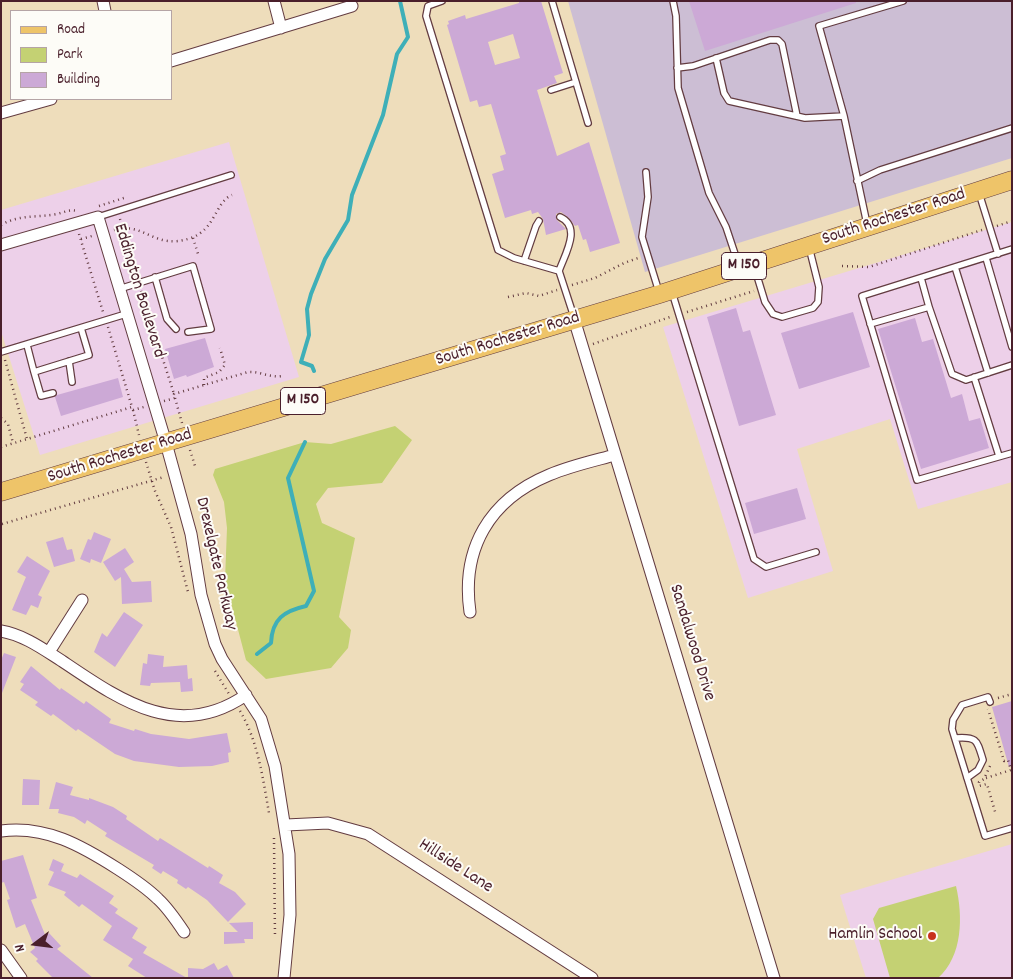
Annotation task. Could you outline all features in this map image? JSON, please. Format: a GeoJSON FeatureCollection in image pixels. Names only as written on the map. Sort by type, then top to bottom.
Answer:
{"type":"FeatureCollection","features":[{"type":"Feature","properties":{"kind":"main road","name":"South Rochester Road"},"geometry":{"type":"LineString","coordinates":[[1,492],[666,292],[1012,180]]}},
{"type":"Feature","properties":{"kind":"street"},"geometry":{"type":"LineString","coordinates":[[274,1],[281,28]]}},
{"type":"Feature","properties":{"kind":"street"},"geometry":{"type":"LineString","coordinates":[[172,61],[352,6]]}},
{"type":"Feature","properties":{"kind":"street"},"geometry":{"type":"LineString","coordinates":[[1,113],[47,100]]}},
{"type":"Feature","properties":{"kind":"street","name":"Eddington Boulevard"},"geometry":{"type":"LineString","coordinates":[[1,245],[97,212],[166,443]]}},
{"type":"Feature","properties":{"kind":"street","name":"Sandalwood Drive"},"geometry":{"type":"LineString","coordinates":[[574,319],[774,978]]}},
{"type":"Feature","properties":{"kind":"street","name":"Drexelgate Parkway"},"geometry":{"type":"LineString","coordinates":[[166,443],[191,534],[200,589],[213,635],[222,659],[261,719],[268,739],[286,825],[290,915],[284,978]]}},
{"type":"Feature","properties":{"kind":"street"},"geometry":{"type":"LineString","coordinates":[[470,612],[467,592],[470,558],[482,532],[500,507],[520,490],[548,475],[615,455]]}},
{"type":"Feature","properties":{"kind":"street"},"geometry":{"type":"LineString","coordinates":[[48,652],[82,600]]}},
{"type":"Feature","properties":{"kind":"street"},"geometry":{"type":"LineString","coordinates":[[1,631],[24,638],[116,697],[159,713],[183,715],[212,712],[230,706],[246,695]]}},
{"type":"Feature","properties":{"kind":"street","name":"Hillside Lane"},"geometry":{"type":"LineString","coordinates":[[286,825],[328,823],[368,834],[592,978]]}},
{"type":"Feature","properties":{"kind":"street"},"geometry":{"type":"LineString","coordinates":[[1,831],[48,834],[63,837],[89,850],[158,898],[184,932]]}},
{"type":"Feature","properties":{"kind":"street"},"geometry":{"type":"LineString","coordinates":[[1,950],[21,978]]}},
{"type":"Feature","properties":{"kind":"lane"},"geometry":{"type":"LineString","coordinates":[[442,1],[427,4],[426,16],[498,250],[524,261],[559,271]]}},
{"type":"Feature","properties":{"kind":"lane"},"geometry":{"type":"LineString","coordinates":[[552,1],[588,124]]}},
{"type":"Feature","properties":{"kind":"lane"},"geometry":{"type":"LineString","coordinates":[[673,1],[676,16],[678,88],[709,193],[773,314],[782,317],[814,308],[818,302],[819,287],[809,246]]}},
{"type":"Feature","properties":{"kind":"lane"},"geometry":{"type":"LineString","coordinates":[[867,226],[844,116],[819,26],[903,1]]}},
{"type":"Feature","properties":{"kind":"lane"},"geometry":{"type":"LineString","coordinates":[[677,68],[693,66],[770,40],[778,40],[782,44],[797,116]]}},
{"type":"Feature","properties":{"kind":"lane"},"geometry":{"type":"LineString","coordinates":[[716,58],[724,93],[729,101],[805,118],[844,116]]}},
{"type":"Feature","properties":{"kind":"lane"},"geometry":{"type":"LineString","coordinates":[[551,90],[576,82]]}},
{"type":"Feature","properties":{"kind":"lane"},"geometry":{"type":"LineString","coordinates":[[857,181],[880,170],[1012,128]]}},
{"type":"Feature","properties":{"kind":"lane"},"geometry":{"type":"LineString","coordinates":[[646,172],[648,197],[642,237],[648,255],[666,292],[754,559],[766,568],[816,552]]}},
{"type":"Feature","properties":{"kind":"lane"},"geometry":{"type":"LineString","coordinates":[[97,212],[231,175]]}},
{"type":"Feature","properties":{"kind":"lane"},"geometry":{"type":"LineString","coordinates":[[978,190],[998,254]]}},
{"type":"Feature","properties":{"kind":"lane"},"geometry":{"type":"LineString","coordinates":[[560,217],[570,227],[572,236],[559,271],[574,319]]}},
{"type":"Feature","properties":{"kind":"lane"},"geometry":{"type":"LineString","coordinates":[[524,261],[536,226],[540,221]]}},
{"type":"Feature","properties":{"kind":"lane"},"geometry":{"type":"LineString","coordinates":[[1012,249],[862,296],[917,480],[1012,452]]}},
{"type":"Feature","properties":{"kind":"lane"},"geometry":{"type":"LineString","coordinates":[[986,258],[1012,347]]}},
{"type":"Feature","properties":{"kind":"lane"},"geometry":{"type":"LineString","coordinates":[[119,289],[193,266],[211,329],[188,332]]}},
{"type":"Feature","properties":{"kind":"lane"},"geometry":{"type":"LineString","coordinates":[[955,267],[988,373]]}},
{"type":"Feature","properties":{"kind":"lane"},"geometry":{"type":"LineString","coordinates":[[155,277],[167,319],[176,328]]}},
{"type":"Feature","properties":{"kind":"lane"},"geometry":{"type":"LineString","coordinates":[[921,278],[952,374],[966,380],[1012,365]]}},
{"type":"Feature","properties":{"kind":"lane"},"geometry":{"type":"LineString","coordinates":[[870,324],[929,307]]}},
{"type":"Feature","properties":{"kind":"lane"},"geometry":{"type":"LineString","coordinates":[[1,352],[126,314]]}},
{"type":"Feature","properties":{"kind":"lane"},"geometry":{"type":"LineString","coordinates":[[34,372],[89,355],[81,328]]}},
{"type":"Feature","properties":{"kind":"lane"},"geometry":{"type":"LineString","coordinates":[[27,345],[41,396],[53,393]]}},
{"type":"Feature","properties":{"kind":"lane"},"geometry":{"type":"LineString","coordinates":[[69,361],[72,382]]}},
{"type":"Feature","properties":{"kind":"lane"},"geometry":{"type":"LineString","coordinates":[[974,377],[999,456]]}},
{"type":"Feature","properties":{"kind":"lane"},"geometry":{"type":"LineString","coordinates":[[990,702],[988,697],[962,705],[953,720],[955,738],[985,836],[1012,828]]}},
{"type":"Feature","properties":{"kind":"lane"},"geometry":{"type":"LineString","coordinates":[[955,738],[970,737],[978,742],[983,760],[978,770],[967,778]]}},
{"type":"Feature","properties":{"kind":"path"},"geometry":{"type":"LineString","coordinates":[[97,212],[134,195]]}},
{"type":"Feature","properties":{"kind":"path"},"geometry":{"type":"LineString","coordinates":[[113,231],[122,228],[136,228],[164,242],[193,238],[209,226],[223,201],[232,195]]}},
{"type":"Feature","properties":{"kind":"path"},"geometry":{"type":"LineString","coordinates":[[1,225],[27,215],[57,214],[72,210],[79,212]]}},
{"type":"Feature","properties":{"kind":"path"},"geometry":{"type":"LineString","coordinates":[[119,218],[136,275]]}},
{"type":"Feature","properties":{"kind":"path"},"geometry":{"type":"LineString","coordinates":[[996,226],[1012,221]]}},
{"type":"Feature","properties":{"kind":"path"},"geometry":{"type":"LineString","coordinates":[[78,230],[104,313]]}},
{"type":"Feature","properties":{"kind":"path"},"geometry":{"type":"LineString","coordinates":[[842,266],[870,267],[983,230]]}},
{"type":"Feature","properties":{"kind":"path"},"geometry":{"type":"LineString","coordinates":[[81,240],[92,236]]}},
{"type":"Feature","properties":{"kind":"path"},"geometry":{"type":"LineString","coordinates":[[193,238],[199,257]]}},
{"type":"Feature","properties":{"kind":"path"},"geometry":{"type":"LineString","coordinates":[[580,283],[603,275],[624,262],[648,255]]}},
{"type":"Feature","properties":{"kind":"path"},"geometry":{"type":"LineString","coordinates":[[141,290],[178,409]]}},
{"type":"Feature","properties":{"kind":"path"},"geometry":{"type":"LineString","coordinates":[[508,297],[519,293],[539,296],[549,292]]}},
{"type":"Feature","properties":{"kind":"path"},"geometry":{"type":"LineString","coordinates":[[689,311],[752,292]]}},
{"type":"Feature","properties":{"kind":"path"},"geometry":{"type":"LineString","coordinates":[[592,345],[671,317]]}},
{"type":"Feature","properties":{"kind":"path"},"geometry":{"type":"LineString","coordinates":[[108,328],[133,408],[138,432]]}},
{"type":"Feature","properties":{"kind":"path"},"geometry":{"type":"LineString","coordinates":[[204,385],[204,378],[219,372],[225,365],[220,348]]}},
{"type":"Feature","properties":{"kind":"path"},"geometry":{"type":"LineString","coordinates":[[5,360],[28,439]]}},
{"type":"Feature","properties":{"kind":"path"},"geometry":{"type":"LineString","coordinates":[[168,400],[204,385],[248,372],[259,372],[270,377],[282,376]]}},
{"type":"Feature","properties":{"kind":"path"},"geometry":{"type":"LineString","coordinates":[[1,447],[133,408],[144,407]]}},
{"type":"Feature","properties":{"kind":"path"},"geometry":{"type":"LineString","coordinates":[[1,418],[8,424],[13,443]]}},
{"type":"Feature","properties":{"kind":"path"},"geometry":{"type":"LineString","coordinates":[[192,456],[195,466]]}},
{"type":"Feature","properties":{"kind":"path"},"geometry":{"type":"LineString","coordinates":[[2,524],[158,480]]}},
{"type":"Feature","properties":{"kind":"path"},"geometry":{"type":"LineString","coordinates":[[990,702],[1012,694]]}},
{"type":"Feature","properties":{"kind":"path"},"geometry":{"type":"LineString","coordinates":[[984,778],[1011,770],[1008,760],[1004,761],[988,709]]}},
{"type":"Feature","properties":{"kind":"path"},"geometry":{"type":"LineString","coordinates":[[246,721],[260,763],[270,816]]}},
{"type":"Feature","properties":{"kind":"path"},"geometry":{"type":"LineString","coordinates":[[274,834],[275,938]]}},
{"type":"Feature","properties":{"kind":"shaded area"},"geometry":{"type":"Polygon","coordinates":[[[568,1],[1012,1],[1012,158],[645,272],[568,1]]]}},
{"type":"Feature","properties":{"kind":"shaded area"},"geometry":{"type":"Polygon","coordinates":[[[229,142],[299,377],[40,455],[1,331],[1,210],[229,142]]]}},
{"type":"Feature","properties":{"kind":"shaded area"},"geometry":{"type":"Polygon","coordinates":[[[1012,222],[1012,482],[918,509],[890,419],[797,449],[833,571],[748,598],[663,327],[1012,222]]]}},
{"type":"Feature","properties":{"kind":"shaded area","name":"Hamlin School"},"geometry":{"type":"Polygon","coordinates":[[[1012,844],[1012,978],[866,978],[840,895],[1012,844]]]}},
{"type":"Feature","properties":{"kind":"green space"},"geometry":{"type":"Polygon","coordinates":[[[395,426],[412,440],[382,483],[328,488],[316,504],[322,523],[355,538],[339,617],[351,630],[348,648],[331,668],[266,679],[246,660],[225,580],[227,528],[224,502],[213,475],[215,469],[305,442],[331,444],[395,426]]]}},
{"type":"Feature","properties":{"kind":"green space"},"geometry":{"type":"Polygon","coordinates":[[[956,886],[960,910],[959,935],[957,947],[946,969],[938,978],[890,978],[873,919],[879,908],[956,886]]]}},
{"type":"Feature","properties":{"kind":"building"},"geometry":{"type":"Polygon","coordinates":[[[519,1],[541,1],[563,73],[554,76],[557,83],[537,90],[557,156],[589,142],[620,243],[590,252],[586,239],[583,240],[578,225],[575,226],[561,212],[556,214],[556,219],[566,229],[546,235],[543,219],[538,212],[532,214],[531,210],[505,218],[492,174],[504,170],[500,156],[506,154],[491,104],[479,107],[477,100],[470,102],[447,25],[449,24],[448,21],[465,15],[466,19],[519,3],[519,1]],[[513,34],[488,42],[495,65],[520,58],[513,34]]]}},
{"type":"Feature","properties":{"kind":"building"},"geometry":{"type":"Polygon","coordinates":[[[689,1],[856,1],[856,3],[705,51],[689,1]]]}},
{"type":"Feature","properties":{"kind":"building"},"geometry":{"type":"Polygon","coordinates":[[[736,308],[743,332],[750,330],[776,415],[739,426],[707,317],[736,308]]]}},
{"type":"Feature","properties":{"kind":"building"},"geometry":{"type":"Polygon","coordinates":[[[853,312],[870,367],[799,389],[781,333],[853,312]]]}},
{"type":"Feature","properties":{"kind":"building"},"geometry":{"type":"Polygon","coordinates":[[[915,318],[922,342],[933,339],[951,398],[962,394],[969,421],[980,418],[989,448],[921,469],[878,329],[915,318]]]}},
{"type":"Feature","properties":{"kind":"building"},"geometry":{"type":"Polygon","coordinates":[[[205,338],[214,367],[187,377],[186,375],[174,379],[165,349],[205,338]]]}},
{"type":"Feature","properties":{"kind":"building"},"geometry":{"type":"Polygon","coordinates":[[[118,378],[123,397],[61,416],[55,397],[57,395],[118,378]]]}},
{"type":"Feature","properties":{"kind":"building"},"geometry":{"type":"Polygon","coordinates":[[[797,488],[806,519],[754,534],[745,503],[797,488]]]}},
{"type":"Feature","properties":{"kind":"building"},"geometry":{"type":"Polygon","coordinates":[[[94,532],[111,539],[101,563],[91,559],[90,563],[80,559],[88,539],[91,540],[94,532]]]}},
{"type":"Feature","properties":{"kind":"building"},"geometry":{"type":"Polygon","coordinates":[[[63,537],[67,550],[72,549],[75,561],[54,567],[46,542],[63,537]]]}},
{"type":"Feature","properties":{"kind":"building"},"geometry":{"type":"Polygon","coordinates":[[[125,548],[134,562],[124,569],[132,582],[151,581],[152,602],[122,604],[121,577],[115,581],[103,562],[125,548]]]}},
{"type":"Feature","properties":{"kind":"building"},"geometry":{"type":"Polygon","coordinates":[[[27,556],[50,571],[38,595],[42,597],[38,608],[31,605],[26,615],[12,610],[26,577],[17,572],[27,556]]]}},
{"type":"Feature","properties":{"kind":"building"},"geometry":{"type":"Polygon","coordinates":[[[124,612],[143,625],[115,667],[94,652],[102,633],[107,637],[124,612]]]}},
{"type":"Feature","properties":{"kind":"building"},"geometry":{"type":"Polygon","coordinates":[[[4,653],[16,657],[2,693],[1,660],[4,653]]]}},
{"type":"Feature","properties":{"kind":"building"},"geometry":{"type":"Polygon","coordinates":[[[148,654],[164,656],[163,667],[187,665],[188,679],[192,678],[193,691],[181,692],[180,682],[151,683],[150,686],[140,685],[143,663],[147,664],[148,654]]]}},
{"type":"Feature","properties":{"kind":"building"},"geometry":{"type":"Polygon","coordinates":[[[31,666],[60,690],[61,688],[84,704],[86,701],[111,719],[109,723],[134,731],[135,729],[151,734],[189,739],[227,733],[231,752],[228,753],[229,762],[212,766],[179,767],[134,761],[115,754],[78,729],[76,731],[53,714],[51,716],[35,705],[38,702],[20,690],[24,684],[20,682],[31,666]]]}},
{"type":"Feature","properties":{"kind":"building"},"geometry":{"type":"Polygon","coordinates":[[[1012,701],[1012,766],[1009,767],[992,707],[1012,701]]]}},
{"type":"Feature","properties":{"kind":"building"},"geometry":{"type":"Polygon","coordinates":[[[23,779],[40,780],[39,805],[22,805],[23,779]]]}},
{"type":"Feature","properties":{"kind":"building"},"geometry":{"type":"Polygon","coordinates":[[[56,782],[73,787],[70,795],[89,800],[89,798],[113,807],[127,816],[126,819],[158,841],[160,838],[208,868],[209,866],[223,875],[219,883],[235,892],[246,904],[228,922],[207,900],[188,887],[186,889],[177,883],[178,880],[163,871],[161,874],[152,868],[154,865],[105,836],[107,833],[87,820],[85,824],[74,817],[58,813],[59,809],[49,809],[56,782]]]}},
{"type":"Feature","properties":{"kind":"building"},"geometry":{"type":"Polygon","coordinates":[[[23,855],[37,898],[31,900],[46,937],[49,933],[61,946],[57,949],[93,978],[53,978],[30,952],[35,948],[25,924],[16,928],[7,900],[10,899],[4,882],[1,883],[1,861],[23,855]]]}},
{"type":"Feature","properties":{"kind":"building"},"geometry":{"type":"Polygon","coordinates":[[[53,859],[64,864],[61,871],[77,878],[80,874],[114,896],[109,903],[118,909],[115,913],[138,928],[132,938],[147,947],[143,953],[187,978],[147,978],[128,966],[133,959],[103,940],[112,926],[82,904],[79,907],[64,895],[66,892],[48,885],[54,872],[49,870],[53,859]]]}},
{"type":"Feature","properties":{"kind":"building"},"geometry":{"type":"Polygon","coordinates":[[[253,922],[253,939],[244,939],[245,943],[224,944],[224,932],[238,932],[229,923],[253,922]]]}},
{"type":"Feature","properties":{"kind":"building"},"geometry":{"type":"Polygon","coordinates":[[[214,963],[218,970],[227,965],[234,978],[188,978],[188,968],[203,969],[214,963]]]}},
{"type":"Feature","properties":{"kind":"waterway"},"geometry":{"type":"LineString","coordinates":[[314,371],[312,366],[301,362],[309,335],[307,309],[325,259],[348,220],[352,195],[383,115],[397,54],[408,37],[400,1]]}},
{"type":"Feature","properties":{"kind":"waterway"},"geometry":{"type":"LineString","coordinates":[[257,654],[271,643],[274,628],[281,617],[306,606],[314,591],[288,478],[305,442]]}},
{"type":"Feature","properties":{"kind":"place","name":"Hamlin School"},"geometry":{"type":"Point","coordinates":[932,936]}}]}
